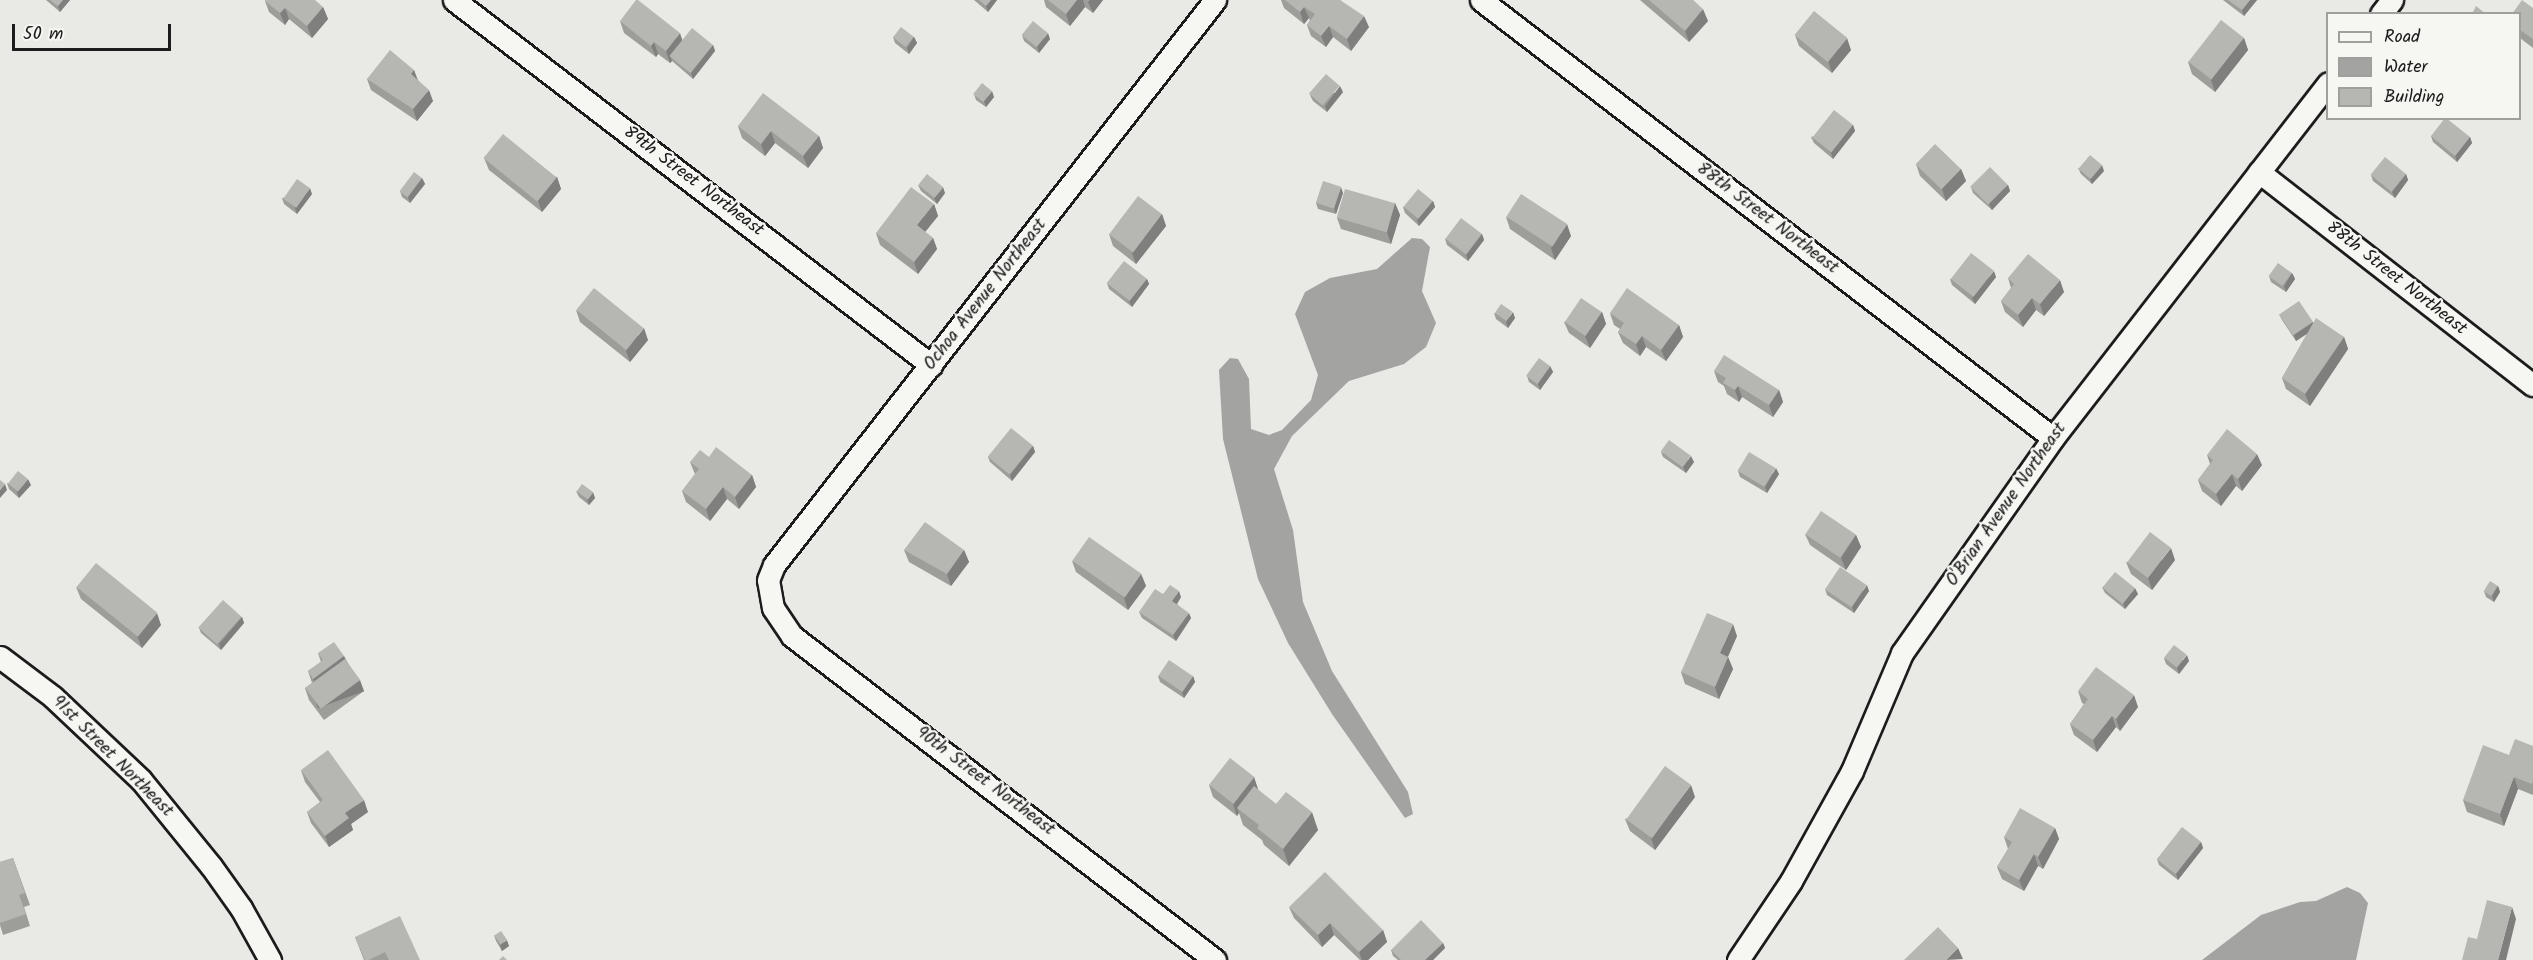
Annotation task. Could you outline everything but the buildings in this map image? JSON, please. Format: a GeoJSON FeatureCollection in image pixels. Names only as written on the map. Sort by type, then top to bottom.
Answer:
{"type":"FeatureCollection","features":[{"type":"Feature","properties":{"kind":"street","name":"89th Street Northeast"},"geometry":{"type":"LineString","coordinates":[[454,0],[931,365]]}},
{"type":"Feature","properties":{"kind":"street","name":"Ochoa Avenue Northeast"},"geometry":{"type":"LineString","coordinates":[[769,594],[768,580],[774,565],[1215,0]]}},
{"type":"Feature","properties":{"kind":"street","name":"88th Street Northeast"},"geometry":{"type":"LineString","coordinates":[[1481,0],[2053,438]]}},
{"type":"Feature","properties":{"kind":"street"},"geometry":{"type":"LineString","coordinates":[[2383,12],[2392,0]]}},
{"type":"Feature","properties":{"kind":"street","name":"O'Brian Avenue Northeast"},"geometry":{"type":"LineString","coordinates":[[1738,960],[1791,881],[1852,771],[1902,654],[2053,438],[2326,86]]}},
{"type":"Feature","properties":{"kind":"street","name":"88th Street Northeast"},"geometry":{"type":"LineString","coordinates":[[2259,172],[2533,386]]}},
{"type":"Feature","properties":{"kind":"street","name":"90th Street Northeast"},"geometry":{"type":"LineString","coordinates":[[769,594],[779,620],[792,636],[1215,960]]}},
{"type":"Feature","properties":{"kind":"street","name":"91st Street Northeast"},"geometry":{"type":"LineString","coordinates":[[0,657],[59,702],[141,780],[223,883],[270,960]]}},
{"type":"Feature","properties":{"kind":"water"},"geometry":{"type":"Polygon","coordinates":[[[1412,238],[1422,239],[1430,247],[1422,291],[1436,323],[1426,347],[1404,364],[1349,381],[1292,436],[1274,469],[1293,530],[1303,602],[1332,671],[1408,792],[1413,814],[1405,818],[1332,714],[1288,643],[1258,579],[1223,439],[1219,370],[1230,358],[1238,359],[1249,379],[1251,429],[1269,435],[1282,430],[1311,400],[1318,375],[1295,314],[1305,292],[1330,278],[1377,269],[1412,238]]]}},
{"type":"Feature","properties":{"kind":"water"},"geometry":{"type":"Polygon","coordinates":[[[2347,887],[2360,893],[2368,903],[2356,960],[2202,960],[2261,915],[2300,902],[2316,901],[2347,887]]]}}]}
